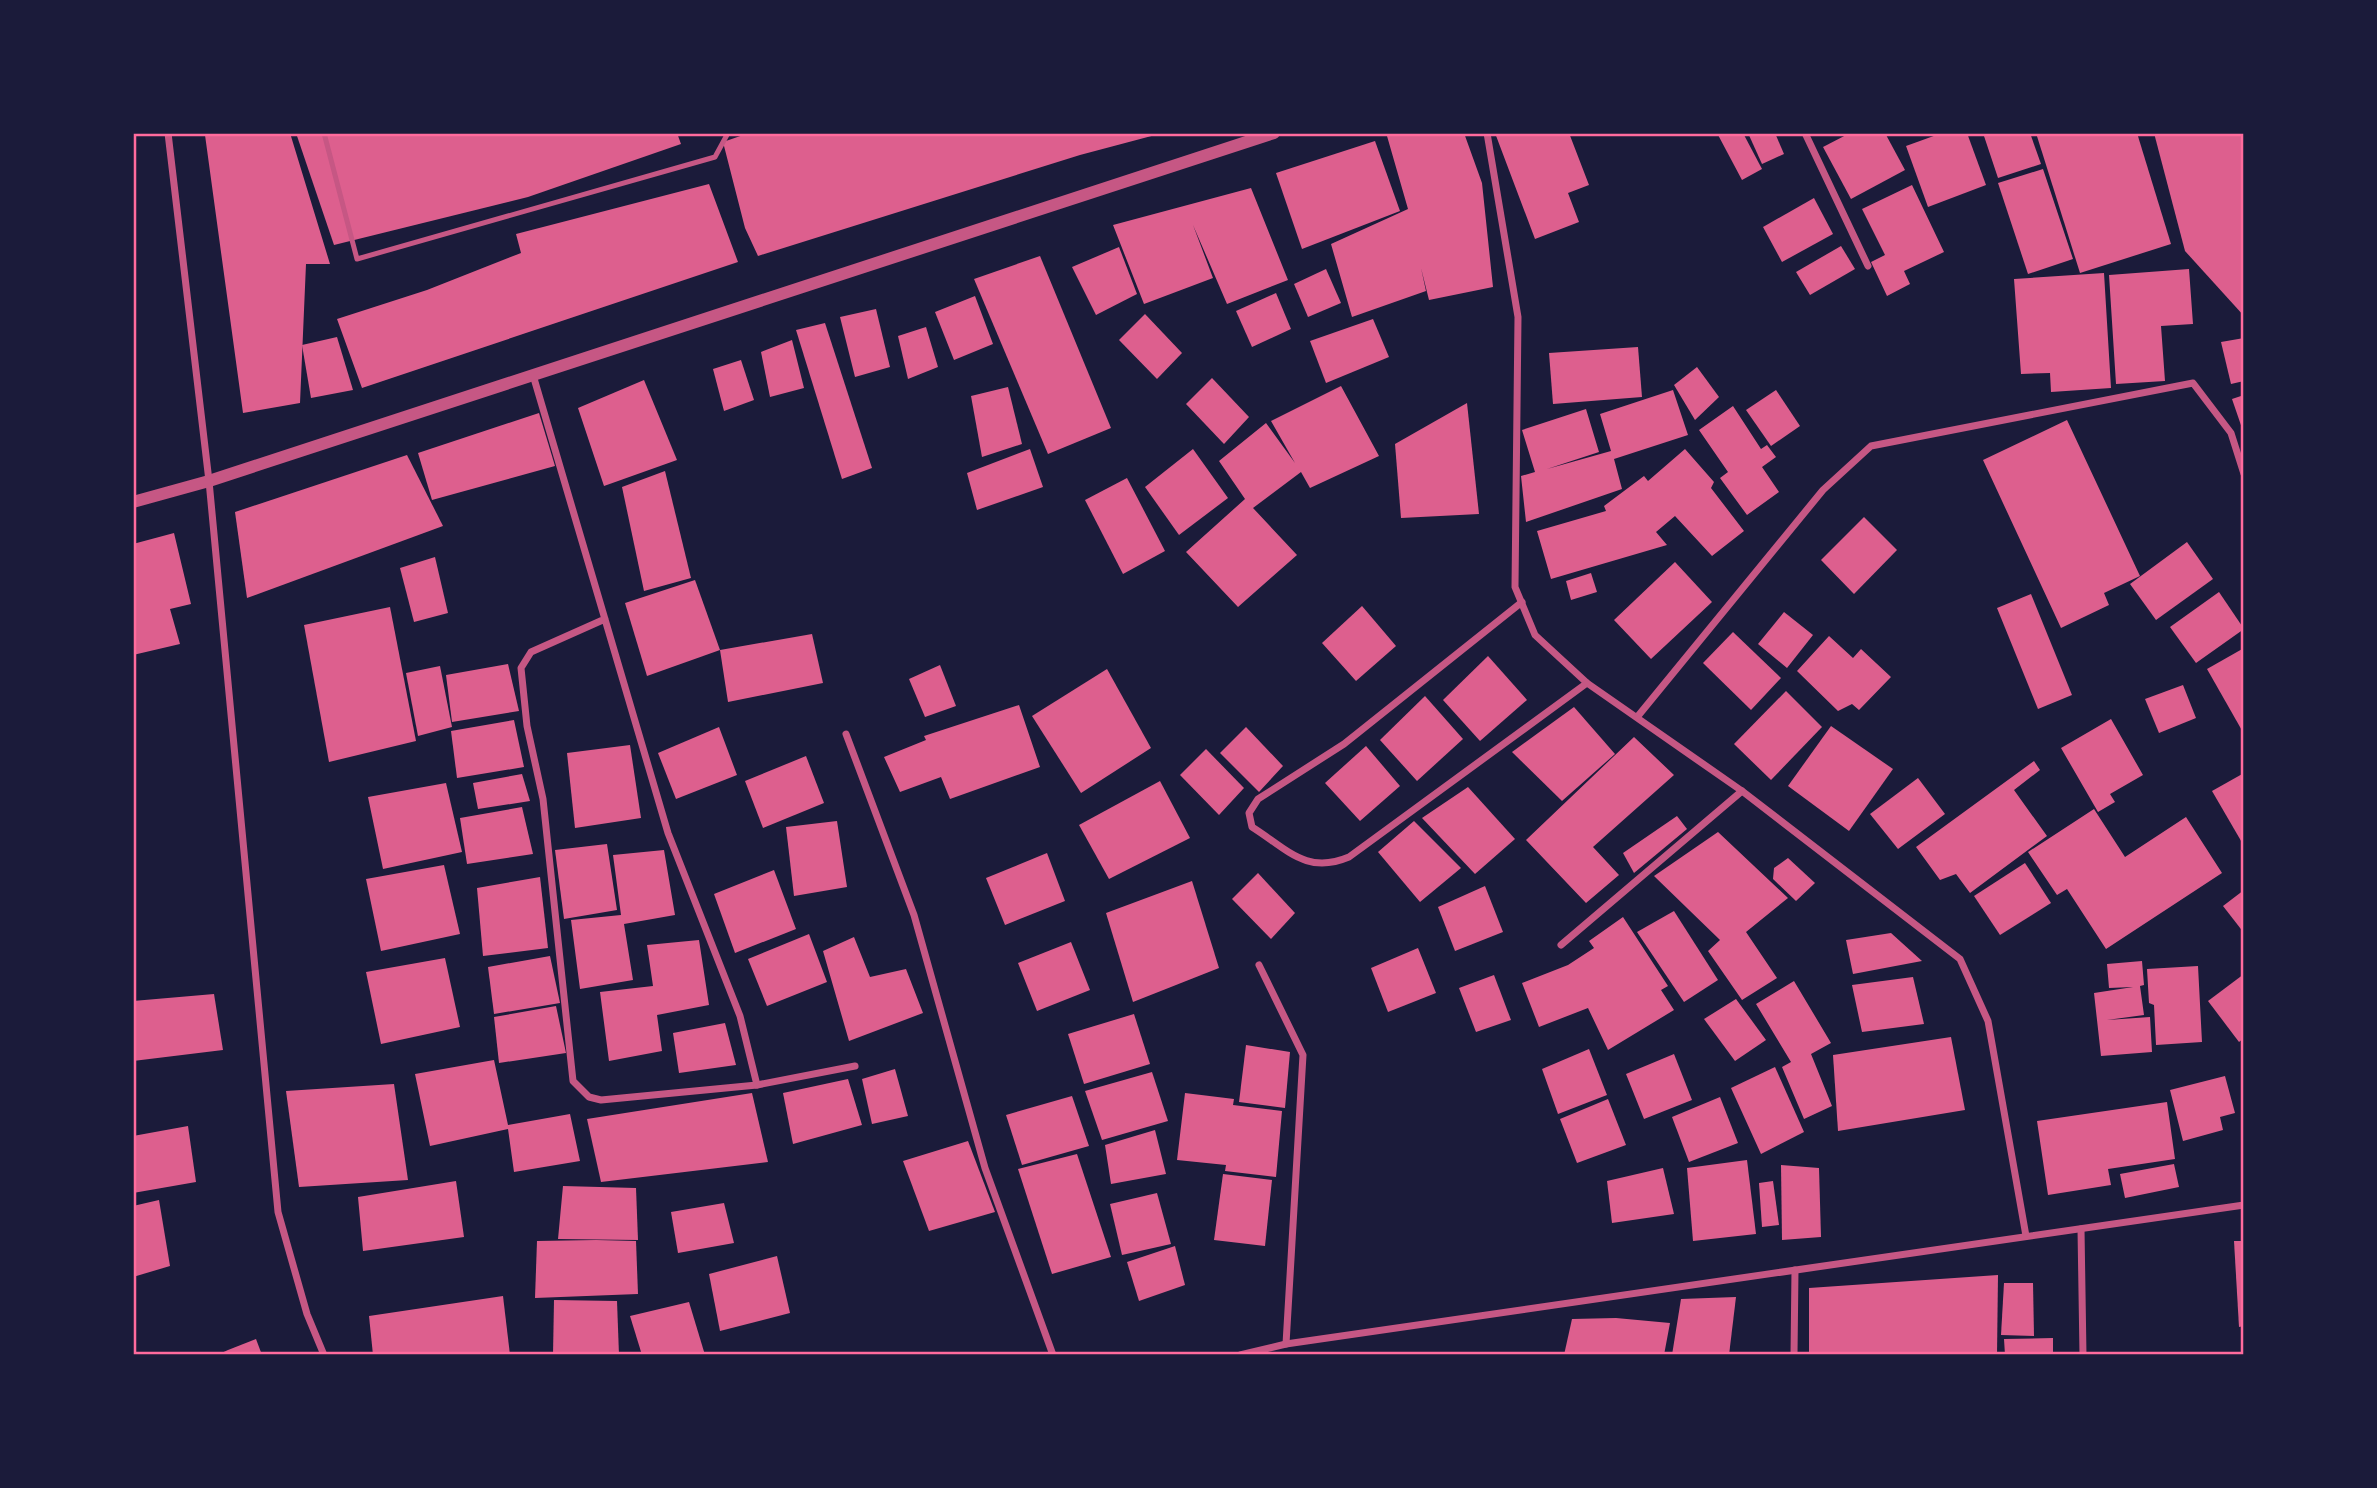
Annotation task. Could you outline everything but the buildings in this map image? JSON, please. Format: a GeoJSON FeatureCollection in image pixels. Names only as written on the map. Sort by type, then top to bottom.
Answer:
{"type":"FeatureCollection","features":[{"type":"Feature","properties":{"kind":"street"},"geometry":{"type":"LineString","coordinates":[[168,133],[209,481],[278,1212],[307,1314],[324,1355]]}},
{"type":"Feature","properties":{"kind":"street"},"geometry":{"type":"LineString","coordinates":[[133,502],[209,481],[1274,133]]}},
{"type":"Feature","properties":{"kind":"street"},"geometry":{"type":"LineString","coordinates":[[1487,133],[1518,317],[1515,587],[1535,635],[1587,683],[1742,791],[1960,959],[1988,1021],[2026,1236]]}},
{"type":"Feature","properties":{"kind":"street"},"geometry":{"type":"LineString","coordinates":[[1805,133],[1868,266]]}},
{"type":"Feature","properties":{"kind":"street"},"geometry":{"type":"LineString","coordinates":[[533,375],[668,833],[740,1016],[757,1085]]}},
{"type":"Feature","properties":{"kind":"street"},"geometry":{"type":"LineString","coordinates":[[1638,716],[1824,490],[1871,446],[2193,383],[2231,433],[2244,474]]}},
{"type":"Feature","properties":{"kind":"street"},"geometry":{"type":"LineString","coordinates":[[1522,603],[1344,744],[1258,799],[1250,813],[1252,827],[1312,865],[1334,863],[1349,857],[1587,683]]}},
{"type":"Feature","properties":{"kind":"street"},"geometry":{"type":"LineString","coordinates":[[605,619],[531,652],[521,668],[527,726],[543,799],[573,1082],[589,1097],[601,1100],[757,1085],[855,1066]]}},
{"type":"Feature","properties":{"kind":"street"},"geometry":{"type":"LineString","coordinates":[[846,734],[914,915],[985,1168],[1053,1355]]}},
{"type":"Feature","properties":{"kind":"street"},"geometry":{"type":"LineString","coordinates":[[1561,945],[1742,791]]}},
{"type":"Feature","properties":{"kind":"street"},"geometry":{"type":"LineString","coordinates":[[1259,965],[1303,1055],[1286,1344]]}},
{"type":"Feature","properties":{"kind":"street"},"geometry":{"type":"LineString","coordinates":[[1240,1355],[1286,1344],[2244,1205]]}},
{"type":"Feature","properties":{"kind":"street"},"geometry":{"type":"LineString","coordinates":[[2081,1229],[2083,1355]]}},
{"type":"Feature","properties":{"kind":"street"},"geometry":{"type":"LineString","coordinates":[[1794,1355],[1796,1270]]}},
{"type":"Feature","properties":{"kind":"lane"},"geometry":{"type":"LineString","coordinates":[[324,133],[357,259],[715,157],[728,133]]}}]}
